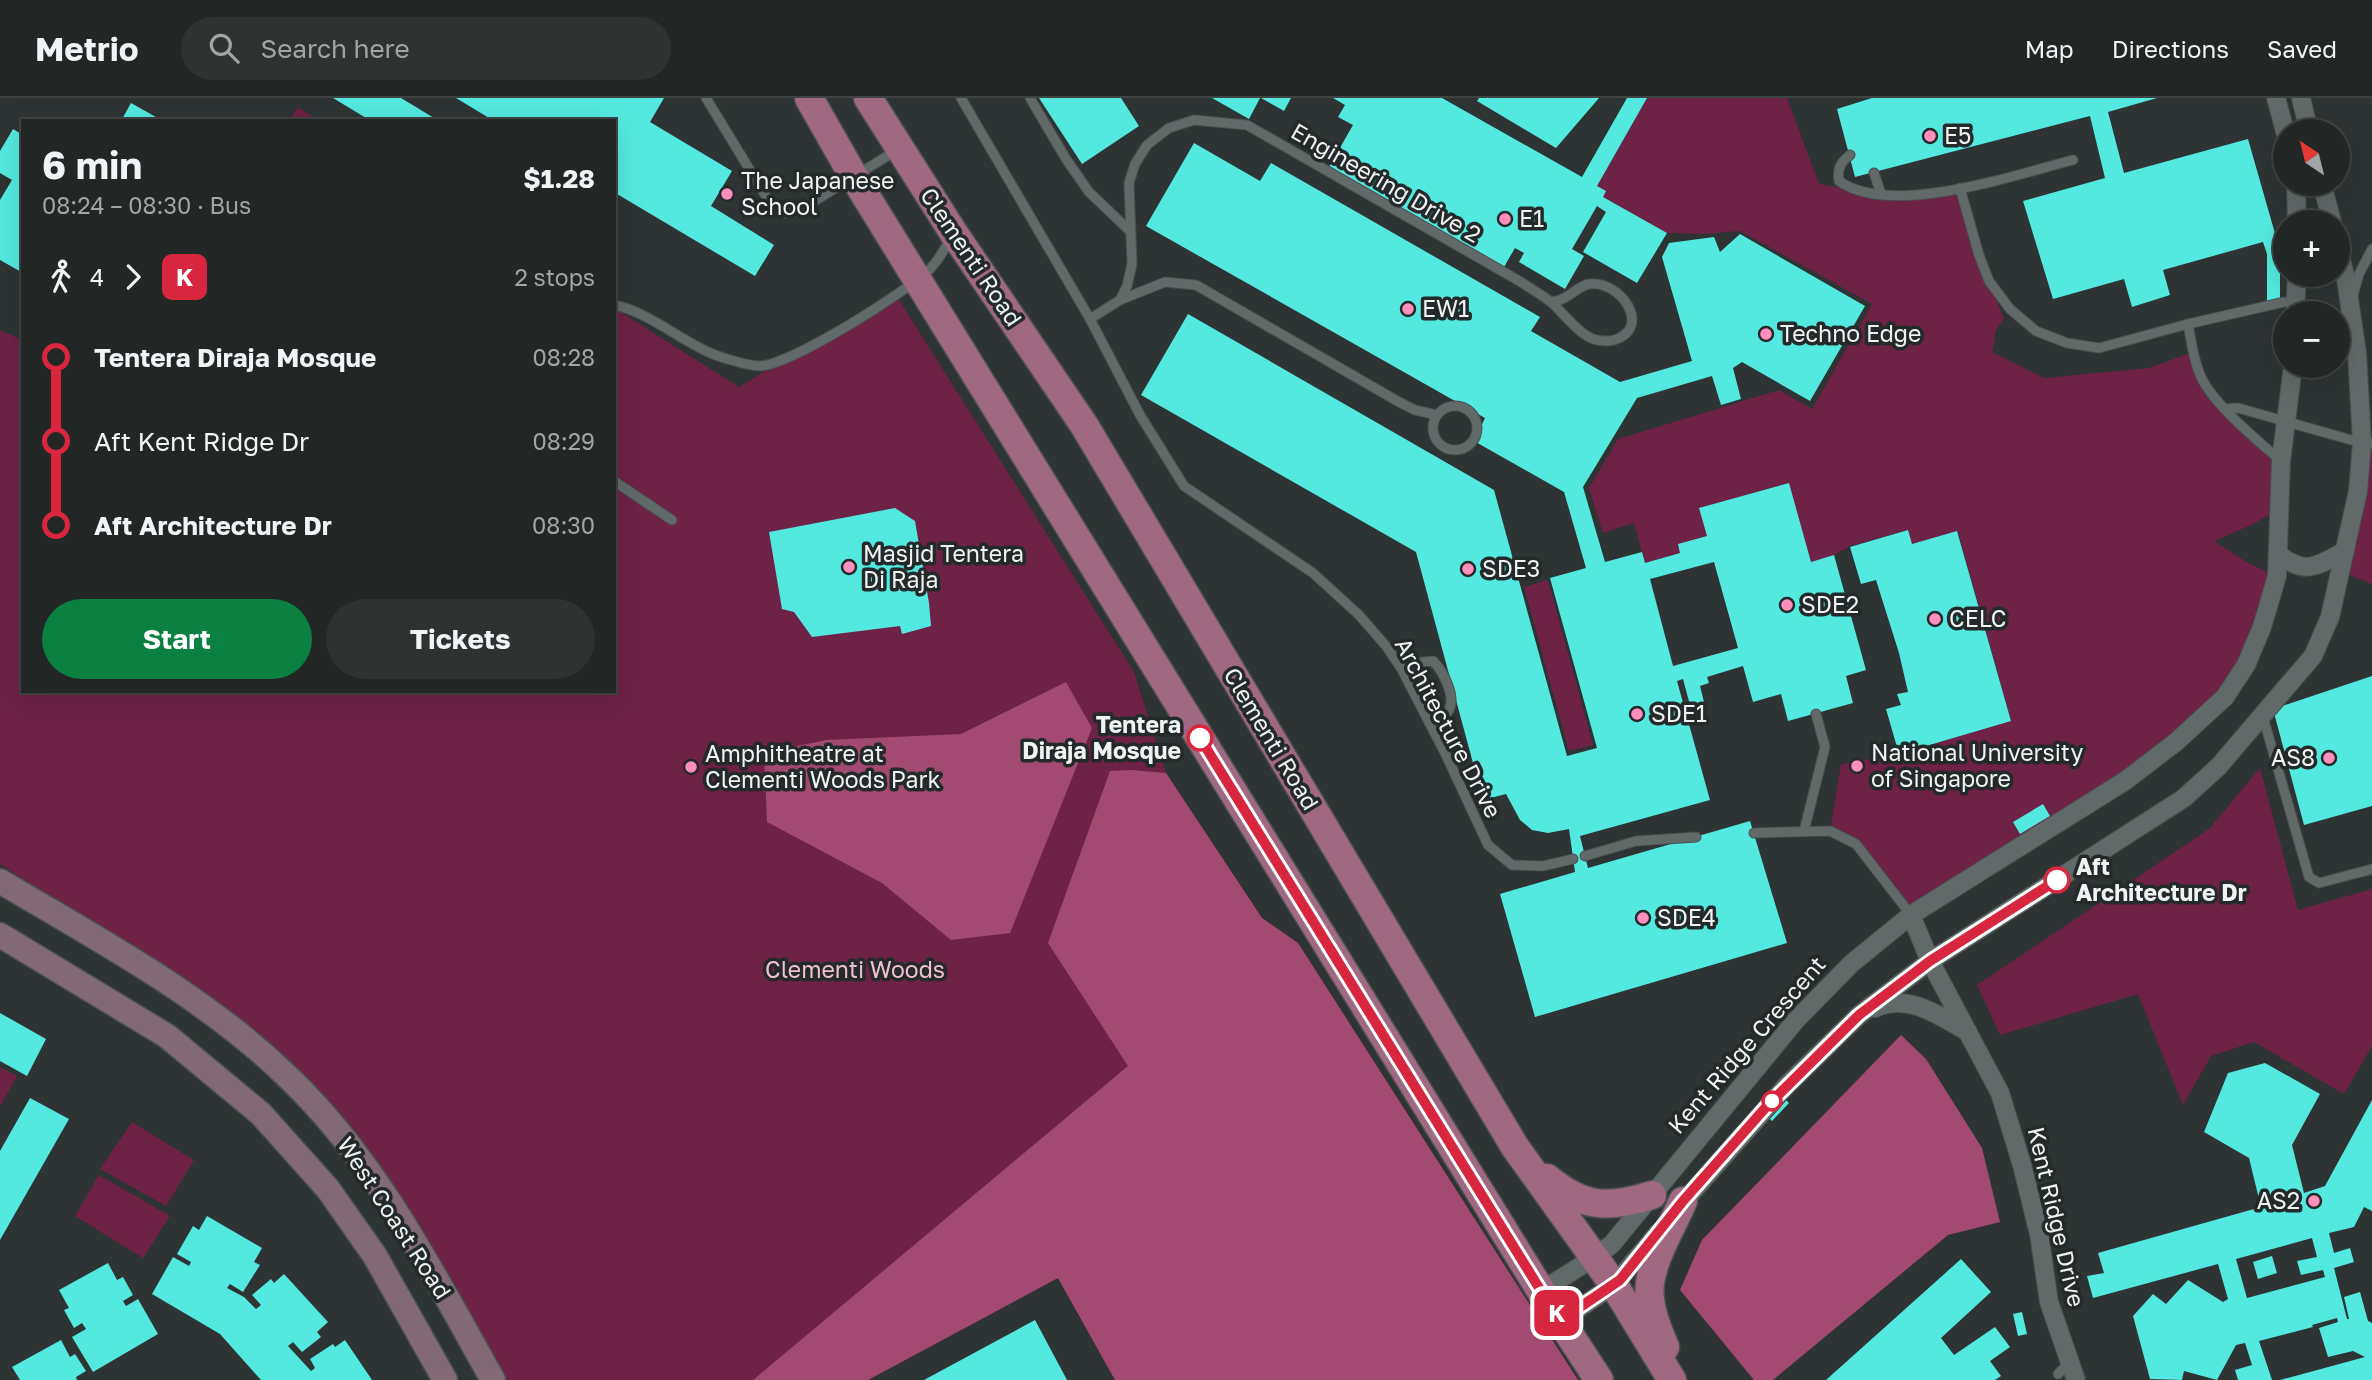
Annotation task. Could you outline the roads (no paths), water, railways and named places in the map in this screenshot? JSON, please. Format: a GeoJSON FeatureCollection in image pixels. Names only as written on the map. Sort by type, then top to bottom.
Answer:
{"type":"FeatureCollection","features":[{"type":"Feature","properties":{"kind":"main road"},"geometry":{"type":"LineString","coordinates":[[809,98],[854,177],[1541,1291],[1599,1380]]}},
{"type":"Feature","properties":{"kind":"main road","name":"Clementi Road"},"geometry":{"type":"LineString","coordinates":[[868,98],[953,232],[1084,425],[1515,1147],[1614,1285],[1673,1380]]}},
{"type":"Feature","properties":{"kind":"main road","name":"West Coast Road"},"geometry":{"type":"LineString","coordinates":[[0,881],[191,998],[250,1042],[290,1079],[328,1119],[364,1165],[412,1237],[493,1380]]}},
{"type":"Feature","properties":{"kind":"main road","name":"West Coast Road"},"geometry":{"type":"LineString","coordinates":[[0,935],[167,1036],[261,1114],[328,1189],[375,1256],[445,1380]]}},
{"type":"Feature","properties":{"kind":"main road"},"geometry":{"type":"LineString","coordinates":[[1515,1147],[1538,1171],[1576,1199],[1613,1205],[1652,1195]]}},
{"type":"Feature","properties":{"kind":"main road"},"geometry":{"type":"LineString","coordinates":[[1673,1380],[1650,1298],[1650,1283],[1683,1201]]}},
{"type":"Feature","properties":{"kind":"street"},"geometry":{"type":"LineString","coordinates":[[2276,98],[2282,119]]}},
{"type":"Feature","properties":{"kind":"street"},"geometry":{"type":"LineString","coordinates":[[2301,98],[2306,119]]}},
{"type":"Feature","properties":{"kind":"street"},"geometry":{"type":"LineString","coordinates":[[1561,1320],[1614,1285],[1683,1201],[1785,1087],[1859,1015],[1930,961],[2184,798],[2219,766],[2314,656],[2330,617],[2367,443],[2350,307]]}},
{"type":"Feature","properties":{"kind":"street","name":"Kent Ridge Crescent"},"geometry":{"type":"LineString","coordinates":[[1541,1291],[1595,1258],[1612,1244],[1797,1020],[1852,963],[1911,915],[2125,781],[2176,742],[2225,696],[2246,664],[2262,627],[2277,576],[2281,461],[2292,378]]}},
{"type":"Feature","properties":{"kind":"street"},"geometry":{"type":"LineString","coordinates":[[2279,555],[2294,565],[2313,568],[2345,551]]}},
{"type":"Feature","properties":{"kind":"street","name":"Kent Ridge Drive"},"geometry":{"type":"LineString","coordinates":[[1911,915],[1930,961],[2000,1093],[2039,1234],[2049,1302],[2068,1372]]}},
{"type":"Feature","properties":{"kind":"street"},"geometry":{"type":"LineString","coordinates":[[1859,1015],[1889,1002],[1908,1003],[1927,1009],[1970,1033]]}},
{"type":"Feature","properties":{"kind":"lane"},"geometry":{"type":"LineString","coordinates":[[706,98],[773,208],[786,213],[800,210],[899,148]]}},
{"type":"Feature","properties":{"kind":"lane","name":"Architecture Drive"},"geometry":{"type":"LineString","coordinates":[[961,98],[1090,319],[1140,415],[1184,486],[1313,573],[1359,615],[1386,646],[1401,668],[1429,722],[1488,845],[1512,865],[1543,866],[1573,859]]}},
{"type":"Feature","properties":{"kind":"lane"},"geometry":{"type":"LineString","coordinates":[[1030,98],[1089,192],[1131,232]]}},
{"type":"Feature","properties":{"kind":"lane","name":"Engineering Drive 2"},"geometry":{"type":"LineString","coordinates":[[1120,300],[1127,286],[1132,264],[1129,184],[1135,164],[1147,145],[1169,128],[1194,120],[1247,125],[1521,282],[1551,302],[1591,338],[1607,342],[1624,336],[1631,326],[1631,312],[1622,297],[1609,286],[1591,284],[1579,288],[1564,299],[1551,302]]}},
{"type":"Feature","properties":{"kind":"lane"},"geometry":{"type":"LineString","coordinates":[[1850,155],[1837,171],[1839,181],[1849,188],[1898,198],[1960,188],[2073,159]]}},
{"type":"Feature","properties":{"kind":"lane"},"geometry":{"type":"LineString","coordinates":[[1874,173],[1881,194]]}},
{"type":"Feature","properties":{"kind":"lane"},"geometry":{"type":"LineString","coordinates":[[1960,188],[1989,281],[2010,309],[2036,331],[2067,343],[2099,348],[2188,324],[2273,311]]}},
{"type":"Feature","properties":{"kind":"lane"},"geometry":{"type":"LineString","coordinates":[[616,306],[636,313],[703,350],[724,358],[761,366],[793,355],[832,335],[917,279],[944,253],[953,232]]}},
{"type":"Feature","properties":{"kind":"lane"},"geometry":{"type":"LineString","coordinates":[[2350,307],[2359,274],[2372,248]]}},
{"type":"Feature","properties":{"kind":"lane"},"geometry":{"type":"LineString","coordinates":[[1090,319],[1120,300],[1165,282],[1196,285],[1415,410],[1437,415],[1448,407],[1468,410],[1478,428],[1473,441],[1461,449],[1453,450],[1440,443],[1433,430],[1437,415]]}},
{"type":"Feature","properties":{"kind":"lane"},"geometry":{"type":"LineString","coordinates":[[2188,324],[2199,375],[2235,420],[2281,461]]}},
{"type":"Feature","properties":{"kind":"lane"},"geometry":{"type":"LineString","coordinates":[[2226,409],[2238,408],[2367,443]]}},
{"type":"Feature","properties":{"kind":"lane"},"geometry":{"type":"LineString","coordinates":[[616,482],[672,520]]}},
{"type":"Feature","properties":{"kind":"lane"},"geometry":{"type":"LineString","coordinates":[[1401,668],[1413,663],[1433,661],[1441,669],[1450,694],[1450,709],[1444,716],[1429,722]]}},
{"type":"Feature","properties":{"kind":"lane"},"geometry":{"type":"LineString","coordinates":[[1804,831],[1825,747],[1816,714]]}},
{"type":"Feature","properties":{"kind":"lane"},"geometry":{"type":"LineString","coordinates":[[2263,717],[2309,877],[2319,883],[2372,869]]}},
{"type":"Feature","properties":{"kind":"lane"},"geometry":{"type":"LineString","coordinates":[[1754,834],[1830,831],[1856,844],[1911,915]]}},
{"type":"Feature","properties":{"kind":"lane"},"geometry":{"type":"LineString","coordinates":[[1585,856],[1636,841],[1696,838]]}},
{"type":"Feature","properties":{"kind":"place","name":"E5"},"geometry":{"type":"Point","coordinates":[1930,136]}},
{"type":"Feature","properties":{"kind":"place","name":"The Japanese School"},"geometry":{"type":"Point","coordinates":[727,194]}},
{"type":"Feature","properties":{"kind":"place","name":"E1"},"geometry":{"type":"Point","coordinates":[1505,219]}},
{"type":"Feature","properties":{"kind":"place","name":"EW1"},"geometry":{"type":"Point","coordinates":[1408,309]}},
{"type":"Feature","properties":{"kind":"place","name":"Techno Edge"},"geometry":{"type":"Point","coordinates":[1766,334]}},
{"type":"Feature","properties":{"kind":"place","name":"Masjid Tentera Di Raja"},"geometry":{"type":"Point","coordinates":[849,567]}},
{"type":"Feature","properties":{"kind":"place","name":"SDE3"},"geometry":{"type":"Point","coordinates":[1468,569]}},
{"type":"Feature","properties":{"kind":"place","name":"SDE2"},"geometry":{"type":"Point","coordinates":[1787,605]}},
{"type":"Feature","properties":{"kind":"place","name":"CELC"},"geometry":{"type":"Point","coordinates":[1935,619]}},
{"type":"Feature","properties":{"kind":"place","name":"SDE1"},"geometry":{"type":"Point","coordinates":[1637,714]}},
{"type":"Feature","properties":{"kind":"place","name":"Tentera Diraja Mosque"},"geometry":{"type":"Point","coordinates":[1200,738]}},
{"type":"Feature","properties":{"kind":"place","name":"AS8"},"geometry":{"type":"Point","coordinates":[2329,758]}},
{"type":"Feature","properties":{"kind":"place","name":"National University of Singapore"},"geometry":{"type":"Point","coordinates":[1857,766]}},
{"type":"Feature","properties":{"kind":"place","name":"Amphitheatre at Clementi Woods Park"},"geometry":{"type":"Point","coordinates":[691,767]}},
{"type":"Feature","properties":{"kind":"place","name":"Aft Architecture Dr"},"geometry":{"type":"Point","coordinates":[2057,880]}},
{"type":"Feature","properties":{"kind":"place","name":"SDE4"},"geometry":{"type":"Point","coordinates":[1643,918]}},
{"type":"Feature","properties":{"kind":"place","name":"AS2"},"geometry":{"type":"Point","coordinates":[2314,1201]}},
{"type":"Feature","properties":{"kind":"park label","name":"Clementi Woods"},"geometry":{"type":"Point","coordinates":[855,970]}}]}
